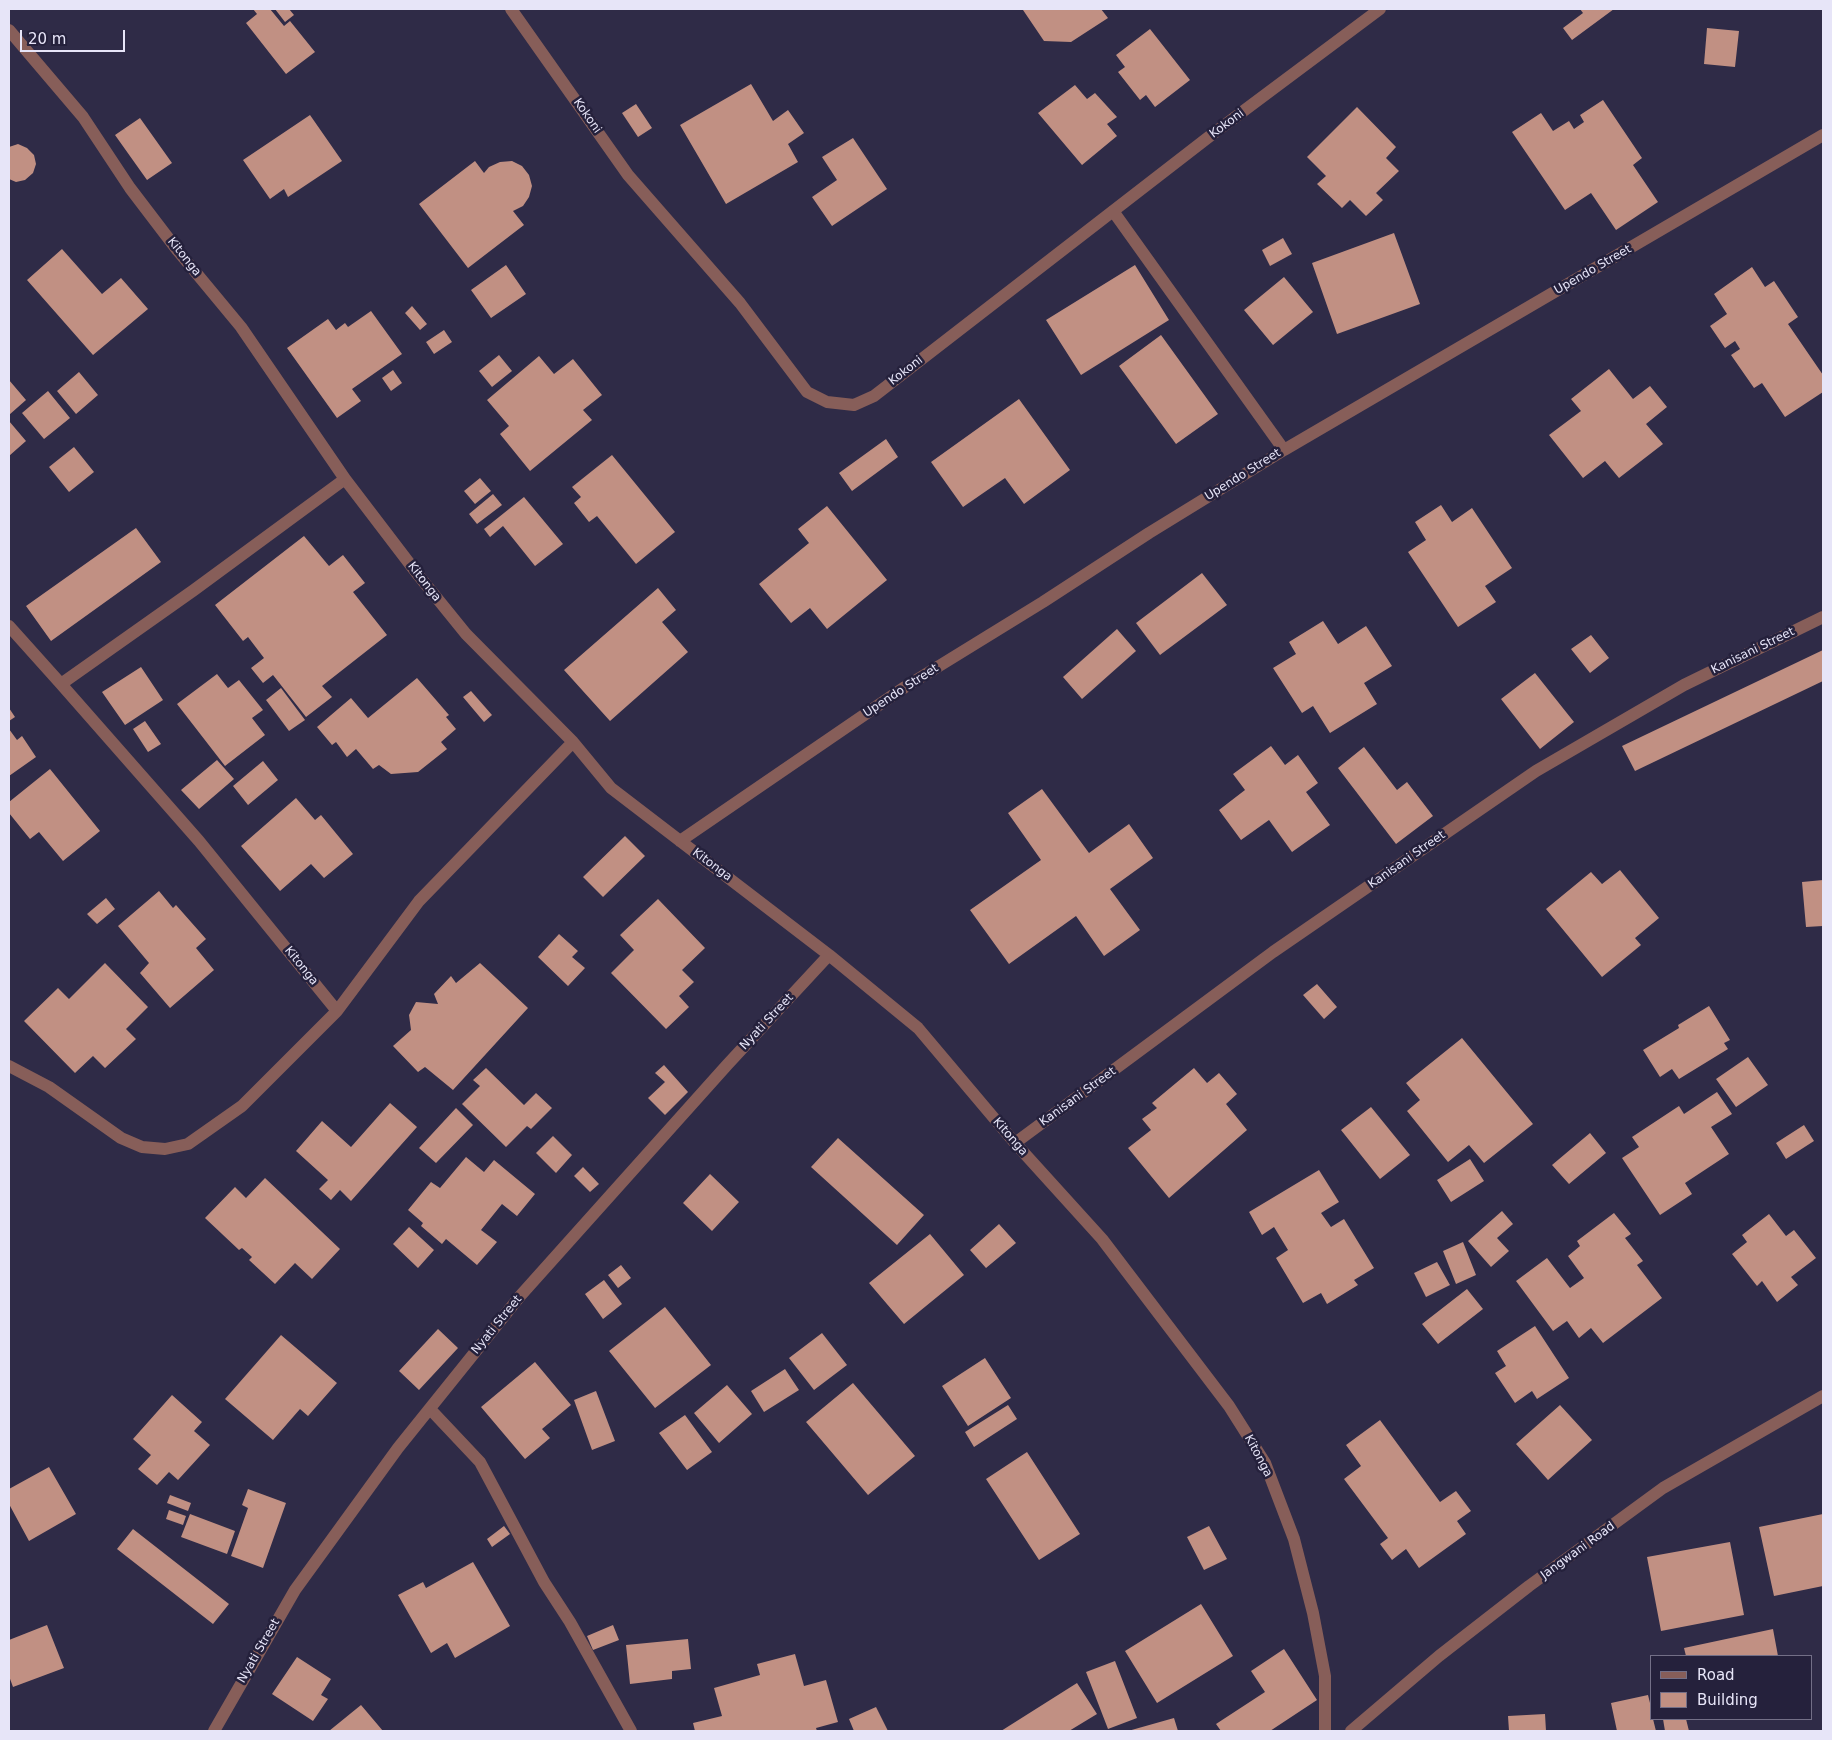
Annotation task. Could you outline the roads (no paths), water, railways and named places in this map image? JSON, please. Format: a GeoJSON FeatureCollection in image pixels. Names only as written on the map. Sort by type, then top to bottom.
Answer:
{"type":"FeatureCollection","features":[{"type":"Feature","properties":{"kind":"street","name":"Kokoni"},"geometry":{"type":"LineString","coordinates":[[511,9],[628,175],[740,303],[807,392],[826,402],[854,405],[874,396],[1373,11]]}},
{"type":"Feature","properties":{"kind":"street","name":"Kitonga"},"geometry":{"type":"LineString","coordinates":[[9,30],[83,117],[130,188],[178,251],[241,327],[345,479],[466,634],[573,742],[611,788],[829,955],[918,1028],[1015,1143],[1102,1239],[1229,1406],[1264,1463],[1294,1539],[1313,1613],[1326,1676],[1326,1731]]}},
{"type":"Feature","properties":{"kind":"street","name":"Upendo Street"},"geometry":{"type":"LineString","coordinates":[[680,841],[905,687],[1284,450],[1823,135]]}},
{"type":"Feature","properties":{"kind":"street"},"geometry":{"type":"LineString","coordinates":[[1112,211],[1284,450]]}},
{"type":"Feature","properties":{"kind":"street"},"geometry":{"type":"LineString","coordinates":[[61,684],[194,590],[345,479]]}},
{"type":"Feature","properties":{"kind":"street","name":"Kanisani Street"},"geometry":{"type":"LineString","coordinates":[[1015,1143],[1273,952],[1536,771],[1684,685],[1823,617]]}},
{"type":"Feature","properties":{"kind":"street","name":"Kitonga"},"geometry":{"type":"LineString","coordinates":[[9,626],[199,841],[338,1011]]}},
{"type":"Feature","properties":{"kind":"street"},"geometry":{"type":"LineString","coordinates":[[9,1066],[48,1087],[121,1138],[142,1147],[165,1149],[188,1144],[242,1106],[338,1011],[419,901],[573,742]]}},
{"type":"Feature","properties":{"kind":"street","name":"Nyati Street"},"geometry":{"type":"LineString","coordinates":[[214,1731],[295,1590],[398,1448],[528,1287],[727,1065],[829,955]]}},
{"type":"Feature","properties":{"kind":"street","name":"Jangwani Road"},"geometry":{"type":"LineString","coordinates":[[1351,1731],[1447,1650],[1529,1586],[1663,1488],[1823,1396]]}},
{"type":"Feature","properties":{"kind":"street"},"geometry":{"type":"LineString","coordinates":[[430,1409],[480,1462],[544,1582],[570,1622],[631,1731]]}}]}
